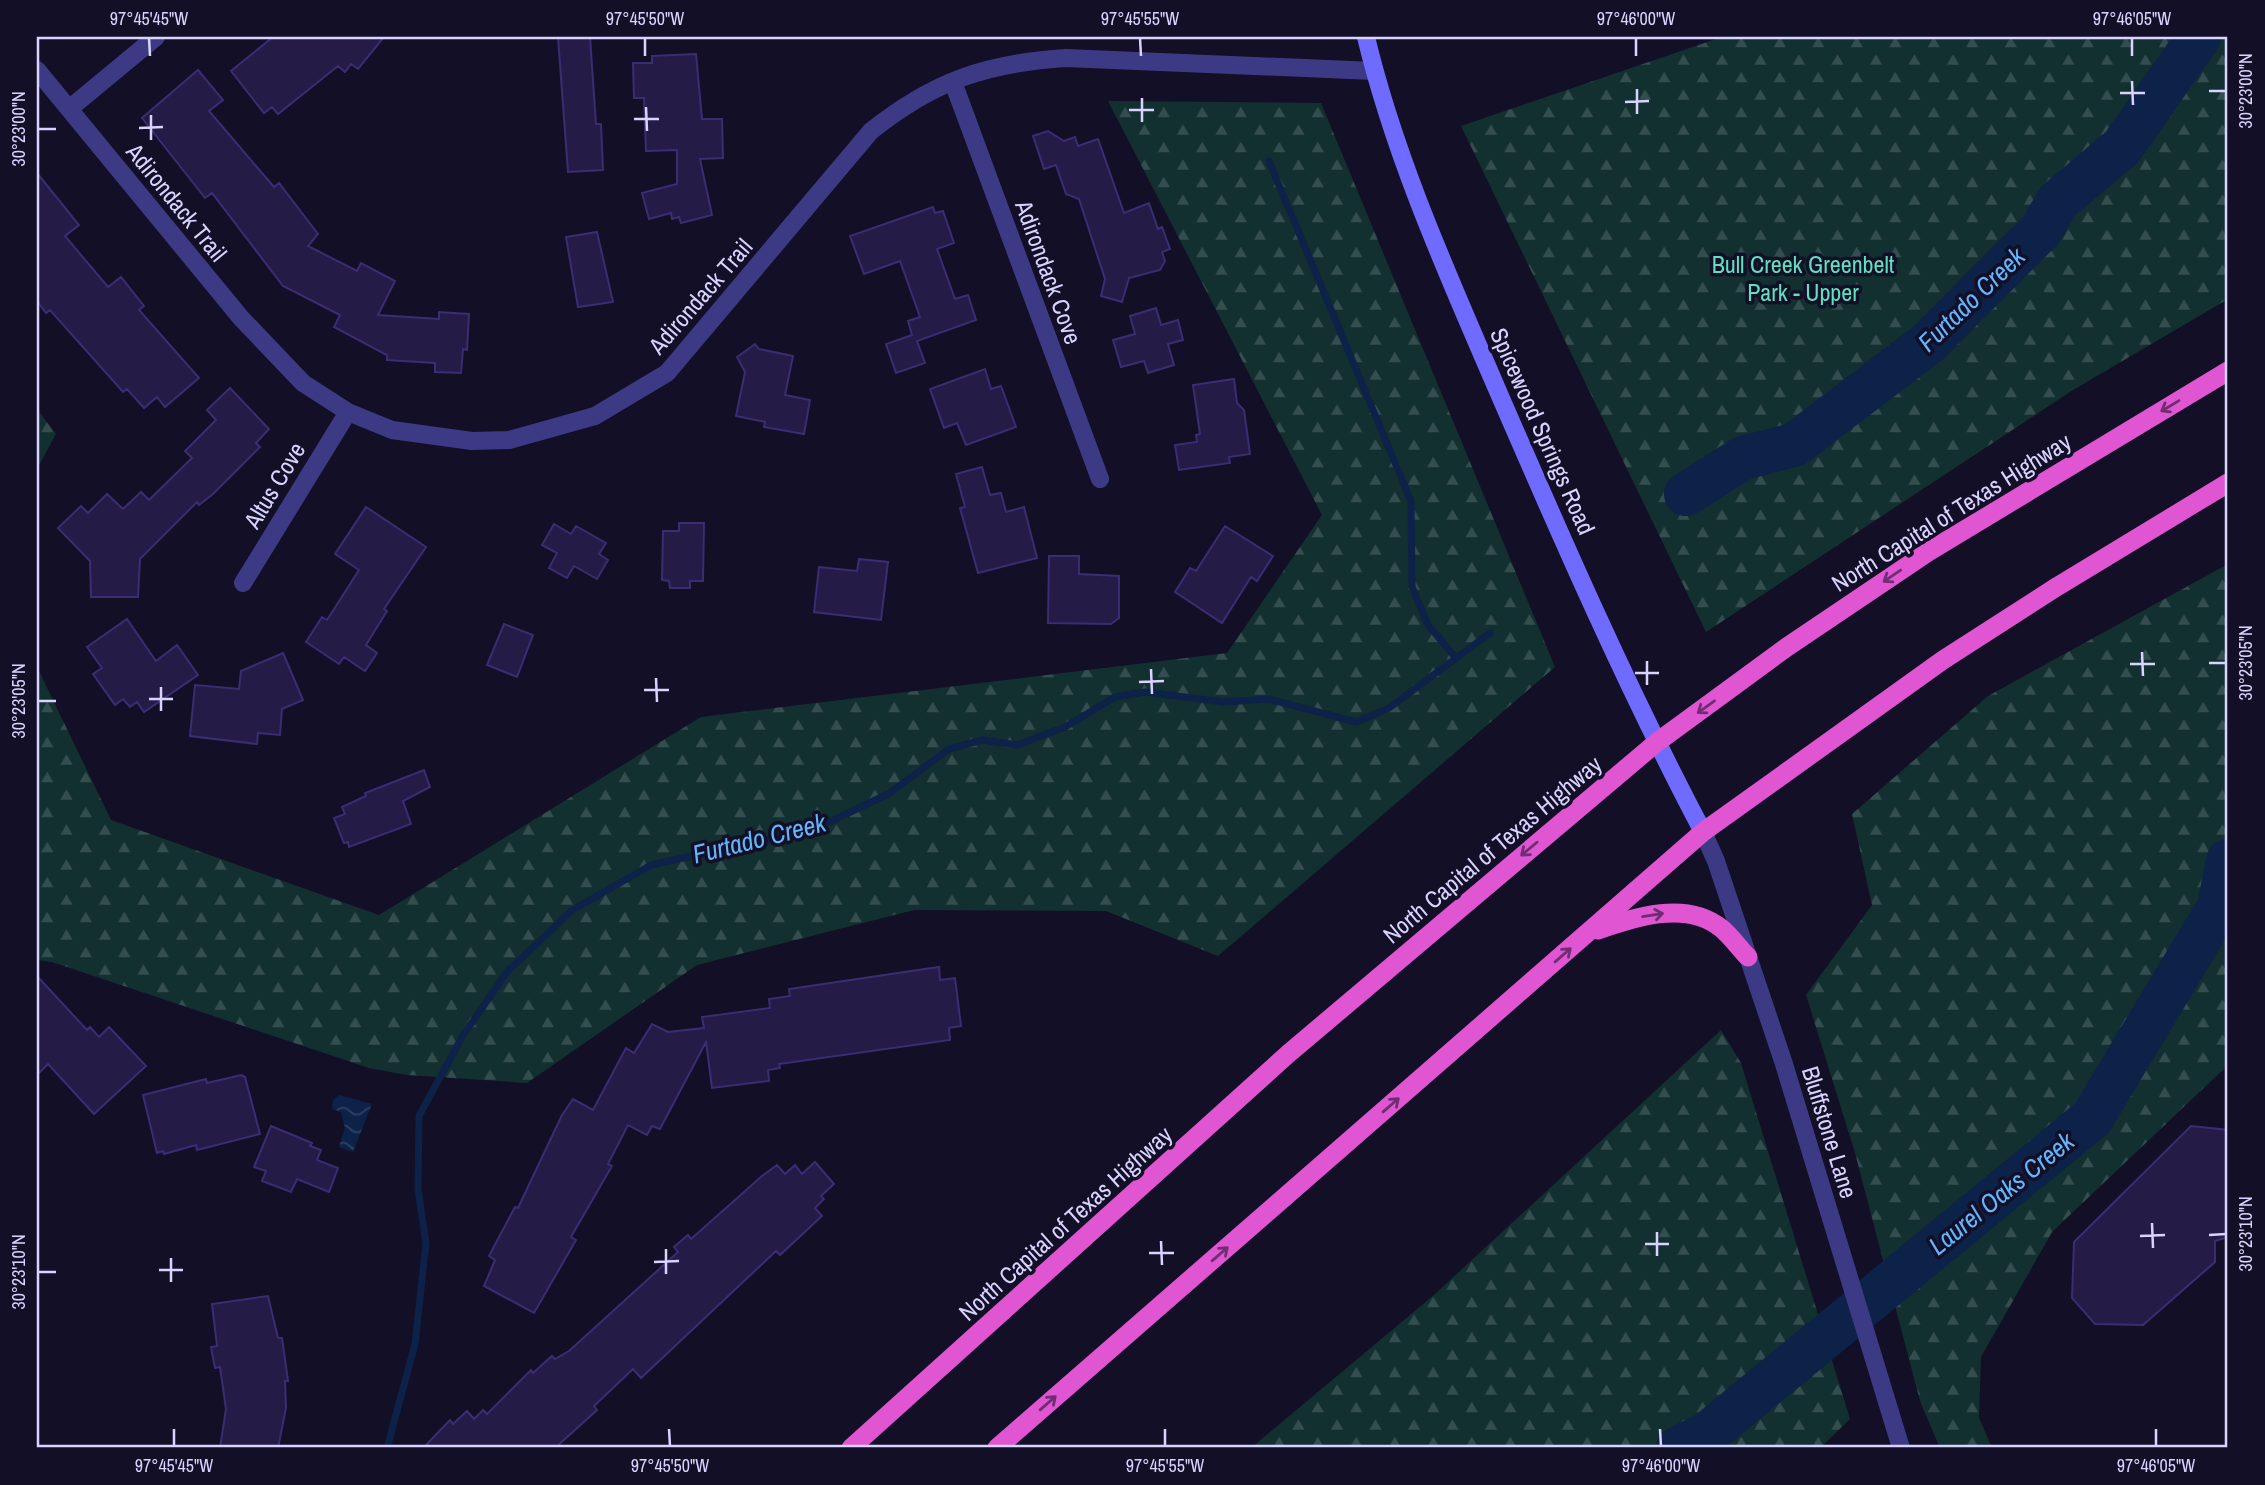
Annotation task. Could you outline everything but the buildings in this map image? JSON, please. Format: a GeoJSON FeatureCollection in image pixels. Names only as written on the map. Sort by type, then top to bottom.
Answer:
{"type":"FeatureCollection","features":[{"type":"Feature","properties":{"kind":"highway","name":"North Capital of Texas Highway"},"geometry":{"type":"LineString","coordinates":[[851,1448],[1288,1054],[1656,743],[1787,647],[1928,552],[2228,371]]}},
{"type":"Feature","properties":{"kind":"highway"},"geometry":{"type":"LineString","coordinates":[[996,1448],[1703,832],[1943,660],[2058,586],[2228,483]]}},
{"type":"Feature","properties":{"kind":"highway"},"geometry":{"type":"LineString","coordinates":[[1588,933],[1630,919],[1671,912],[1699,917],[1721,928],[1748,957]]}},
{"type":"Feature","properties":{"kind":"main road","name":"Spicewood Springs Road"},"geometry":{"type":"LineString","coordinates":[[1366,37],[1374,71],[1434,243],[1656,743],[1703,832]]}},
{"type":"Feature","properties":{"kind":"street"},"geometry":{"type":"LineString","coordinates":[[69,109],[156,37]]}},
{"type":"Feature","properties":{"kind":"street","name":"Adirondack Trail"},"geometry":{"type":"LineString","coordinates":[[37,70],[270,351],[303,383],[348,412],[392,430],[472,441],[509,440],[595,416],[636,394],[667,373],[871,131],[903,106],[983,68],[1021,61],[1066,58],[1374,71]]}},
{"type":"Feature","properties":{"kind":"street","name":"Adirondack Cove"},"geometry":{"type":"LineString","coordinates":[[953,82],[1100,479]]}},
{"type":"Feature","properties":{"kind":"street","name":"Altus Cove"},"geometry":{"type":"LineString","coordinates":[[243,583],[348,412]]}},
{"type":"Feature","properties":{"kind":"street","name":"Bluffstone Lane"},"geometry":{"type":"LineString","coordinates":[[1703,832],[1716,861],[1784,1064],[1901,1448]]}},
{"type":"Feature","properties":{"kind":"green space","name":"Bull Creek Greenbelt Park - Upper"},"geometry":{"type":"Polygon","coordinates":[[[1722,37],[2228,37],[2228,299],[2073,390],[1706,632],[1461,126],[1722,37]]]}},
{"type":"Feature","properties":{"kind":"green space"},"geometry":{"type":"Polygon","coordinates":[[[1108,101],[1321,103],[1555,667],[1218,956],[1106,911],[914,910],[697,965],[527,1083],[407,1075],[369,1068],[52,962],[37,960],[37,667],[111,820],[379,915],[701,717],[1227,653],[1322,515],[1108,101]]]}},
{"type":"Feature","properties":{"kind":"green space"},"geometry":{"type":"Polygon","coordinates":[[[37,409],[56,434],[37,469],[37,409]]]}},
{"type":"Feature","properties":{"kind":"green space"},"geometry":{"type":"Polygon","coordinates":[[[2228,564],[2228,1065],[2052,1232],[1981,1357],[1979,1418],[1992,1448],[1940,1448],[1920,1401],[1855,1153],[1806,995],[1872,905],[1852,814],[1988,696],[2228,564]]]}},
{"type":"Feature","properties":{"kind":"green space"},"geometry":{"type":"Polygon","coordinates":[[[1721,1030],[1741,1063],[1850,1419],[1820,1448],[1251,1448],[1434,1295],[1721,1030]]]}},
{"type":"Feature","properties":{"kind":"water"},"geometry":{"type":"Polygon","coordinates":[[[339,1095],[372,1104],[353,1152],[339,1147],[345,1128],[341,1112],[332,1109],[333,1100],[339,1095]]]}},
{"type":"Feature","properties":{"kind":"waterway","name":"Furtado Creek"},"geometry":{"type":"LineString","coordinates":[[1686,494],[1743,458],[1794,445],[1927,344],[2041,230],[2058,201],[2122,147],[2199,37]]}},
{"type":"Feature","properties":{"kind":"waterway"},"geometry":{"type":"LineString","coordinates":[[1269,161],[1411,501],[1412,587],[1428,625],[1456,658]]}},
{"type":"Feature","properties":{"kind":"waterway","name":"Furtado Creek"},"geometry":{"type":"LineString","coordinates":[[387,1448],[415,1344],[426,1243],[418,1189],[419,1116],[462,1037],[507,972],[571,911],[651,865],[815,829],[890,793],[949,749],[982,740],[1017,745],[1065,727],[1115,697],[1145,692],[1224,702],[1269,699],[1356,722],[1389,708],[1490,633]]}},
{"type":"Feature","properties":{"kind":"waterway","name":"Laurel Oaks Creek"},"geometry":{"type":"LineString","coordinates":[[1678,1448],[1707,1434],[2092,1118],[2219,907],[2228,861]]}}]}
